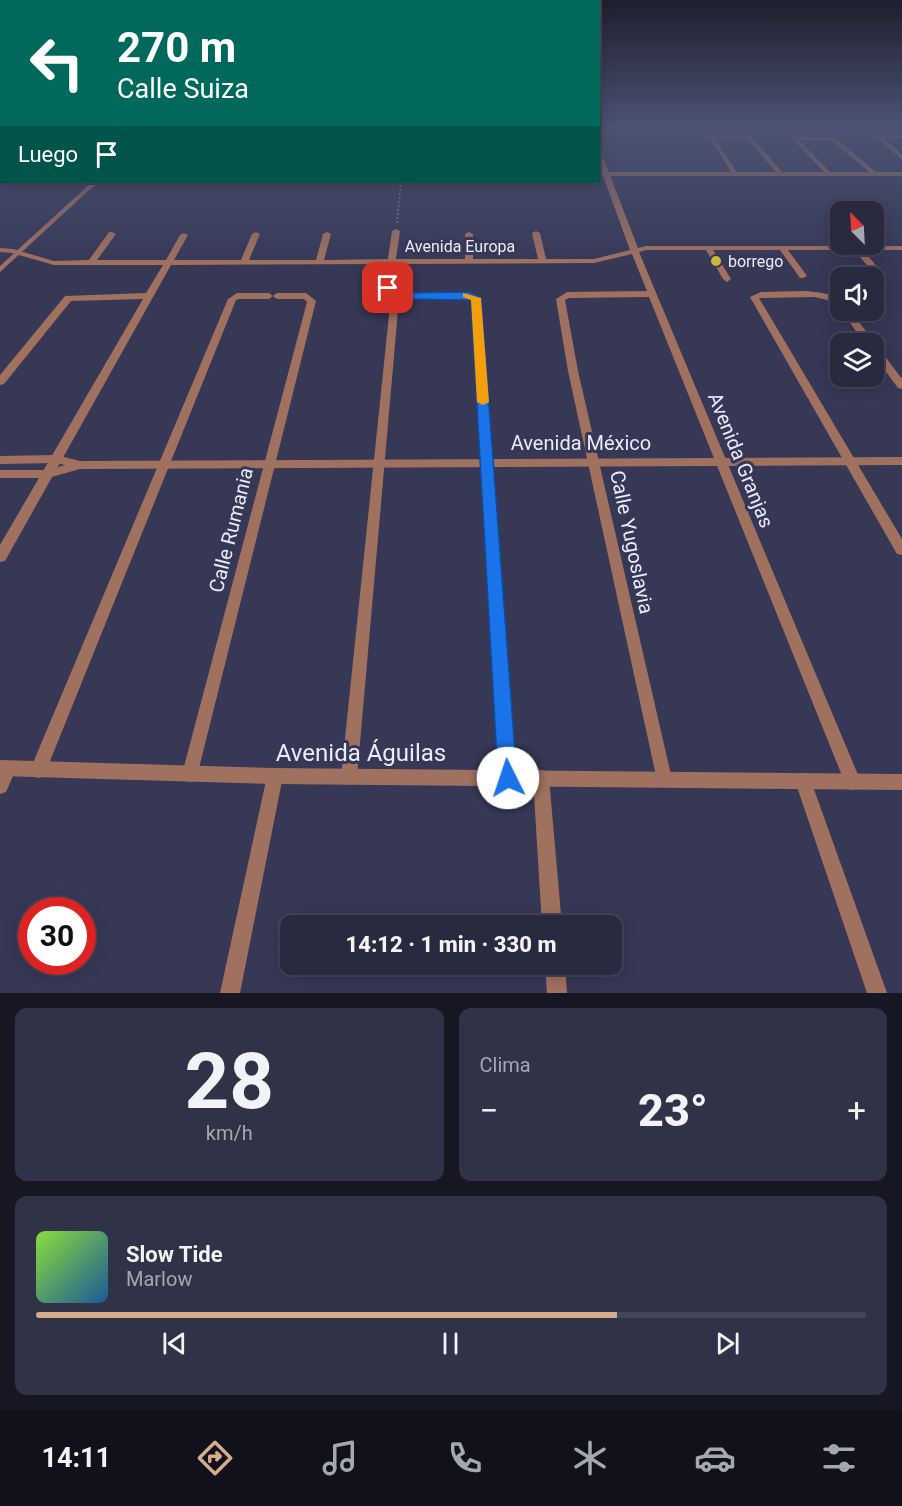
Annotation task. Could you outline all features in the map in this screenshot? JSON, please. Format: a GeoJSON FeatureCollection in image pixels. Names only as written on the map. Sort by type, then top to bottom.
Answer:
{"type":"FeatureCollection","features":[{"type":"Feature","properties":{"kind":"street"},"geometry":{"type":"LineString","coordinates":[[603,174],[902,174]]}},
{"type":"Feature","properties":{"kind":"street","name":"Avenida Granjas"},"geometry":{"type":"LineString","coordinates":[[603,174],[853,782]]}},
{"type":"Feature","properties":{"kind":"street"},"geometry":{"type":"LineString","coordinates":[[0,270],[94,183]]}},
{"type":"Feature","properties":{"kind":"street"},"geometry":{"type":"LineString","coordinates":[[349,777],[395,296],[388,288],[396,231]]}},
{"type":"Feature","properties":{"kind":"street"},"geometry":{"type":"LineString","coordinates":[[536,233],[543,261]]}},
{"type":"Feature","properties":{"kind":"street"},"geometry":{"type":"LineString","coordinates":[[91,263],[112,234]]}},
{"type":"Feature","properties":{"kind":"street"},"geometry":{"type":"LineString","coordinates":[[244,262],[256,234]]}},
{"type":"Feature","properties":{"kind":"street"},"geometry":{"type":"LineString","coordinates":[[319,262],[327,234]]}},
{"type":"Feature","properties":{"kind":"street"},"geometry":{"type":"LineString","coordinates":[[469,261],[470,234]]}},
{"type":"Feature","properties":{"kind":"street"},"geometry":{"type":"LineString","coordinates":[[0,556],[184,235]]}},
{"type":"Feature","properties":{"kind":"street","name":"Avenida Europa"},"geometry":{"type":"LineString","coordinates":[[0,250],[19,253],[50,263],[598,261],[634,250],[830,247]]}},
{"type":"Feature","properties":{"kind":"street","name":"Avenida Europa"},"geometry":{"type":"LineString","coordinates":[[884,247],[902,248]]}},
{"type":"Feature","properties":{"kind":"street"},"geometry":{"type":"LineString","coordinates":[[708,248],[727,279]]}},
{"type":"Feature","properties":{"kind":"street"},"geometry":{"type":"LineString","coordinates":[[782,248],[803,276]]}},
{"type":"Feature","properties":{"kind":"street"},"geometry":{"type":"LineString","coordinates":[[862,255],[872,267]]}},
{"type":"Feature","properties":{"kind":"street","name":"Calle Yugoslavia"},"geometry":{"type":"LineString","coordinates":[[652,294],[567,296],[560,299],[573,371],[664,779]]}},
{"type":"Feature","properties":{"kind":"street"},"geometry":{"type":"LineString","coordinates":[[830,296],[761,295],[754,297],[902,550]]}},
{"type":"Feature","properties":{"kind":"street"},"geometry":{"type":"LineString","coordinates":[[0,382],[68,298],[149,296]]}},
{"type":"Feature","properties":{"kind":"street"},"geometry":{"type":"LineString","coordinates":[[395,296],[474,296],[476,298],[508,778]]}},
{"type":"Feature","properties":{"kind":"street","name":"Calle Rumania"},"geometry":{"type":"LineString","coordinates":[[163,464],[234,297],[310,298],[312,301],[190,774]]}},
{"type":"Feature","properties":{"kind":"street"},"geometry":{"type":"LineString","coordinates":[[884,362],[902,386]]}},
{"type":"Feature","properties":{"kind":"street","name":"Avenida México"},"geometry":{"type":"LineString","coordinates":[[0,460],[56,459],[80,465],[902,461]]}},
{"type":"Feature","properties":{"kind":"street"},"geometry":{"type":"LineString","coordinates":[[38,770],[163,464]]}},
{"type":"Feature","properties":{"kind":"street","name":"Avenida México"},"geometry":{"type":"LineString","coordinates":[[0,474],[48,474],[80,465]]}},
{"type":"Feature","properties":{"kind":"street"},"geometry":{"type":"LineString","coordinates":[[0,786],[4,768]]}},
{"type":"Feature","properties":{"kind":"street","name":"Avenida Águilas"},"geometry":{"type":"LineString","coordinates":[[4,768],[274,776],[902,782]]}},
{"type":"Feature","properties":{"kind":"street"},"geometry":{"type":"LineString","coordinates":[[230,993],[274,776]]}},
{"type":"Feature","properties":{"kind":"street"},"geometry":{"type":"LineString","coordinates":[[541,778],[551,915]]}},
{"type":"Feature","properties":{"kind":"street"},"geometry":{"type":"LineString","coordinates":[[803,781],[877,993]]}},
{"type":"Feature","properties":{"kind":"street"},"geometry":{"type":"LineString","coordinates":[[556,975],[557,993]]}},
{"type":"Feature","properties":{"kind":"path"},"geometry":{"type":"LineString","coordinates":[[396,231],[401,183]]}},
{"type":"Feature","properties":{"kind":"slow traffic"},"geometry":{"type":"LineString","coordinates":[[466,295],[476,297],[483,402]]}},
{"type":"Feature","properties":{"kind":"place","name":"borrego"},"geometry":{"type":"Point","coordinates":[716,261]}},
{"type":"Feature","properties":{"kind":"route"},"geometry":{"type":"LineString","coordinates":[[388,288],[388,291],[395,296],[469,295],[476,297],[508,778]]}}]}
